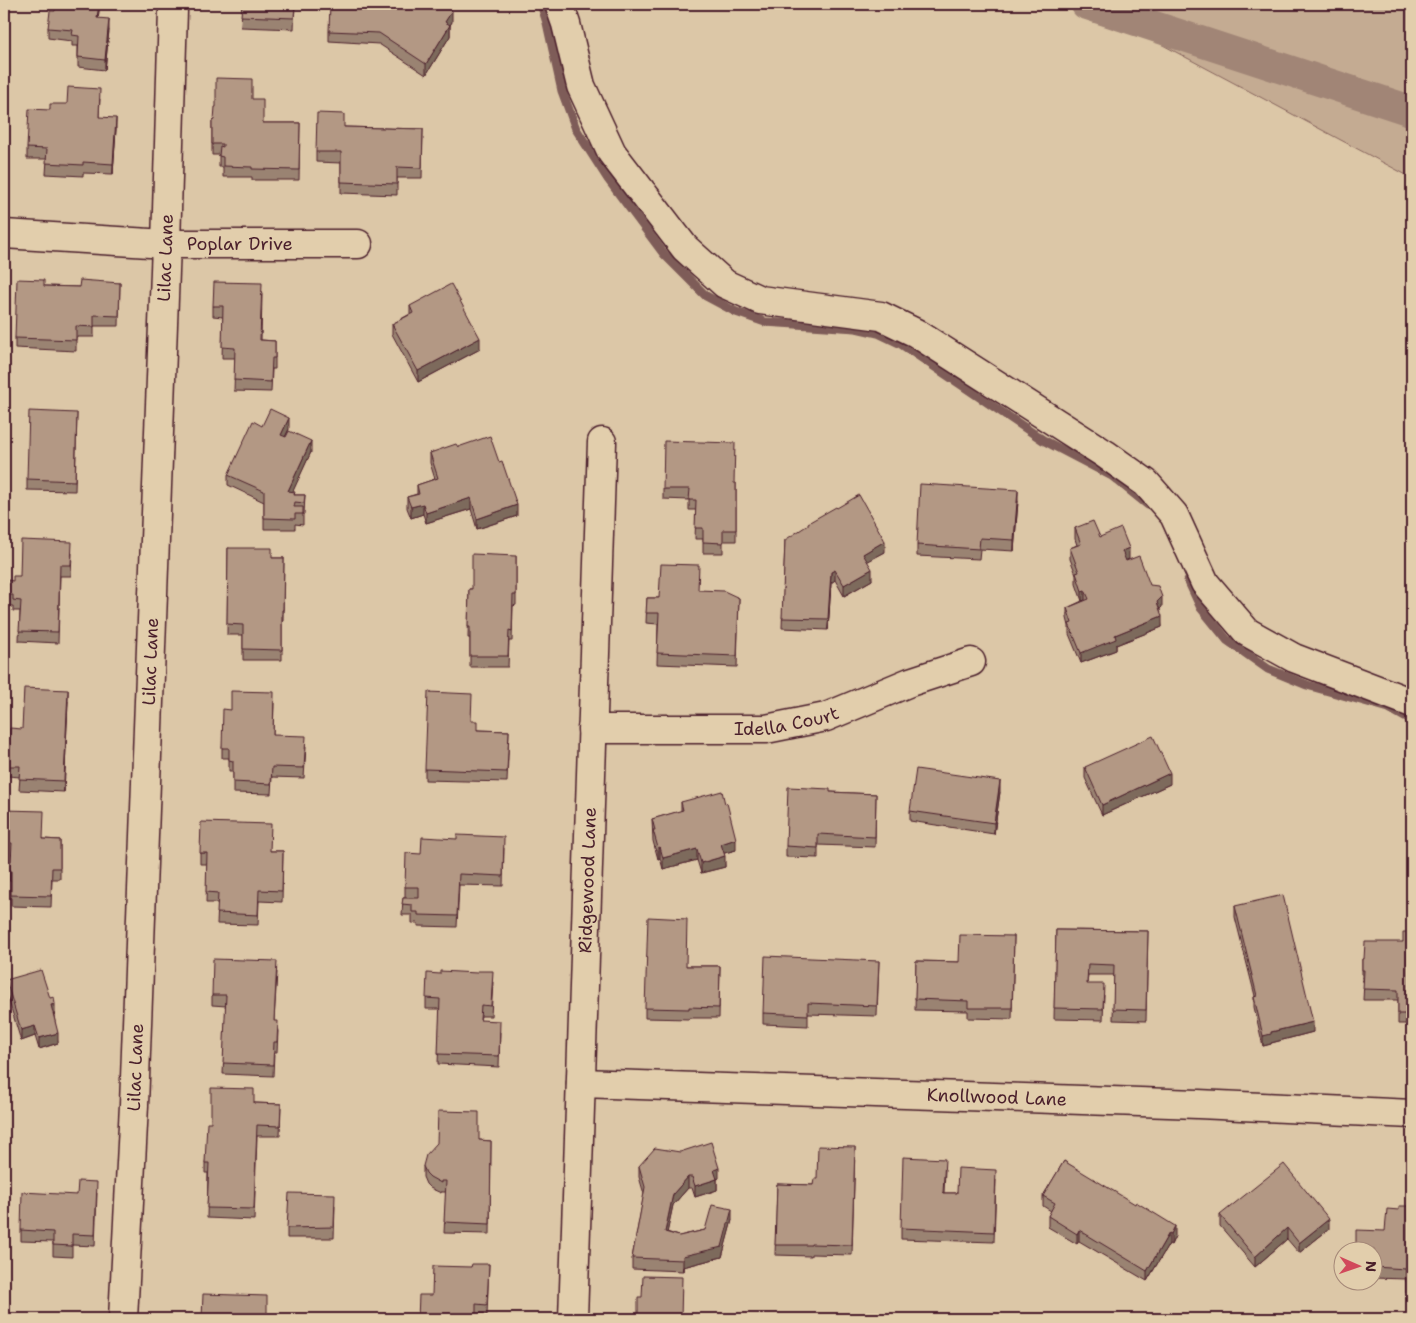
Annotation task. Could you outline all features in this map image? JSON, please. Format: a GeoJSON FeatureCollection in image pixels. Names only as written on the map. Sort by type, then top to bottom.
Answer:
{"type":"FeatureCollection","features":[{"type":"Feature","properties":{"kind":"street","name":"Lilac Lane"},"geometry":{"type":"LineString","coordinates":[[123,1319],[134,1105],[166,244],[172,4]]}},
{"type":"Feature","properties":{"kind":"street"},"geometry":{"type":"LineString","coordinates":[[559,4],[566,24],[581,86],[612,153],[685,248],[725,284],[760,300],[880,316],[916,333],[1105,454],[1146,483],[1174,514],[1205,583],[1248,632],[1294,658],[1412,703]]}},
{"type":"Feature","properties":{"kind":"street","name":"Poplar Drive"},"geometry":{"type":"LineString","coordinates":[[4,234],[166,244],[358,244]]}},
{"type":"Feature","properties":{"kind":"street","name":"Ridgewood Lane"},"geometry":{"type":"LineString","coordinates":[[572,1319],[602,442]]}},
{"type":"Feature","properties":{"kind":"street","name":"Idella Court"},"geometry":{"type":"LineString","coordinates":[[592,729],[766,729],[826,717],[910,682],[971,662]]}},
{"type":"Feature","properties":{"kind":"street","name":"Knollwood Lane"},"geometry":{"type":"LineString","coordinates":[[581,1083],[1198,1104],[1412,1114]]}},
{"type":"Feature","properties":{"kind":"shaded area"},"geometry":{"type":"Polygon","coordinates":[[[1086,4],[1412,4],[1412,178],[1086,4]]]}},
{"type":"Feature","properties":{"kind":"building"},"geometry":{"type":"Polygon","coordinates":[[[56,4],[99,4],[97,18],[109,19],[105,60],[78,57],[79,36],[72,35],[73,30],[48,28],[50,11],[55,11],[56,4]]]}},
{"type":"Feature","properties":{"kind":"building"},"geometry":{"type":"Polygon","coordinates":[[[242,4],[295,4],[294,18],[241,16],[242,4]]]}},
{"type":"Feature","properties":{"kind":"building"},"geometry":{"type":"Polygon","coordinates":[[[330,4],[416,4],[422,8],[425,4],[441,4],[452,11],[445,22],[450,25],[426,64],[379,33],[329,31],[330,4]]]}},
{"type":"Feature","properties":{"kind":"building"},"geometry":{"type":"Polygon","coordinates":[[[216,78],[252,79],[252,99],[263,99],[263,123],[300,123],[299,170],[223,166],[223,157],[219,156],[220,146],[223,147],[223,144],[212,144],[212,121],[214,120],[216,107],[216,78]]]}},
{"type":"Feature","properties":{"kind":"building"},"geometry":{"type":"Polygon","coordinates":[[[68,87],[100,89],[99,117],[116,118],[113,164],[83,162],[83,165],[46,163],[47,149],[27,148],[29,109],[50,110],[50,104],[67,104],[68,87]]]}},
{"type":"Feature","properties":{"kind":"building"},"geometry":{"type":"Polygon","coordinates":[[[4,108],[9,108],[8,155],[4,155],[4,108]]]}},
{"type":"Feature","properties":{"kind":"building"},"geometry":{"type":"Polygon","coordinates":[[[317,113],[344,114],[344,127],[423,129],[422,168],[397,167],[397,184],[341,182],[341,152],[316,152],[317,113]]]}},
{"type":"Feature","properties":{"kind":"building"},"geometry":{"type":"Polygon","coordinates":[[[17,279],[44,280],[44,286],[79,287],[80,280],[120,283],[119,316],[94,315],[94,327],[76,326],[76,340],[15,338],[17,279]]]}},
{"type":"Feature","properties":{"kind":"building"},"geometry":{"type":"Polygon","coordinates":[[[214,282],[262,283],[260,340],[275,341],[275,358],[272,358],[271,382],[234,380],[235,348],[222,347],[223,306],[213,306],[214,282]]]}},
{"type":"Feature","properties":{"kind":"building"},"geometry":{"type":"Polygon","coordinates":[[[451,284],[480,338],[418,371],[392,324],[413,313],[410,306],[451,284]]]}},
{"type":"Feature","properties":{"kind":"building"},"geometry":{"type":"Polygon","coordinates":[[[270,409],[289,418],[281,435],[286,437],[289,431],[311,441],[288,491],[295,492],[294,495],[305,495],[304,503],[295,502],[294,507],[303,507],[303,514],[295,514],[295,519],[264,518],[264,491],[228,475],[253,421],[262,426],[270,409]]]}},
{"type":"Feature","properties":{"kind":"building"},"geometry":{"type":"Polygon","coordinates":[[[29,411],[77,413],[75,481],[27,479],[29,411]]]}},
{"type":"Feature","properties":{"kind":"building"},"geometry":{"type":"Polygon","coordinates":[[[490,436],[499,462],[502,461],[517,505],[477,519],[471,498],[426,513],[423,504],[411,507],[407,497],[419,494],[417,485],[438,478],[430,453],[456,444],[458,447],[490,436]]]}},
{"type":"Feature","properties":{"kind":"building"},"geometry":{"type":"Polygon","coordinates":[[[664,441],[735,443],[736,530],[723,530],[723,543],[703,542],[703,528],[695,528],[696,500],[689,500],[690,489],[663,489],[664,441]]]}},
{"type":"Feature","properties":{"kind":"building"},"geometry":{"type":"Polygon","coordinates":[[[920,484],[1018,490],[1014,540],[980,538],[979,549],[917,545],[920,484]]]}},
{"type":"Feature","properties":{"kind":"building"},"geometry":{"type":"Polygon","coordinates":[[[859,495],[885,541],[863,554],[872,569],[844,585],[835,570],[831,572],[828,619],[782,618],[785,540],[808,525],[808,523],[859,495]]]}},
{"type":"Feature","properties":{"kind":"building"},"geometry":{"type":"Polygon","coordinates":[[[1093,521],[1100,537],[1121,528],[1129,548],[1122,551],[1126,561],[1139,556],[1150,585],[1158,586],[1162,597],[1157,602],[1162,616],[1115,635],[1116,639],[1081,653],[1069,624],[1072,623],[1067,608],[1089,599],[1085,590],[1082,591],[1076,573],[1079,572],[1070,548],[1081,544],[1075,528],[1093,521]]]}},
{"type":"Feature","properties":{"kind":"building"},"geometry":{"type":"Polygon","coordinates":[[[21,540],[72,542],[71,565],[60,565],[58,632],[19,631],[21,601],[13,600],[13,595],[8,595],[8,580],[13,581],[13,576],[20,576],[21,540]]]}},
{"type":"Feature","properties":{"kind":"building"},"geometry":{"type":"Polygon","coordinates":[[[228,548],[272,548],[272,558],[284,558],[282,650],[243,649],[243,625],[227,624],[228,548]]]}},
{"type":"Feature","properties":{"kind":"building"},"geometry":{"type":"Polygon","coordinates":[[[472,554],[516,556],[516,595],[513,595],[512,631],[509,630],[508,656],[470,656],[470,627],[468,627],[469,589],[472,589],[472,554]]]}},
{"type":"Feature","properties":{"kind":"building"},"geometry":{"type":"Polygon","coordinates":[[[661,564],[699,565],[698,590],[724,591],[739,598],[737,656],[657,653],[659,613],[646,613],[647,598],[659,598],[661,564]]]}},
{"type":"Feature","properties":{"kind":"building"},"geometry":{"type":"Polygon","coordinates":[[[24,688],[68,690],[64,781],[19,779],[20,766],[8,766],[10,728],[22,729],[24,688]]]}},
{"type":"Feature","properties":{"kind":"building"},"geometry":{"type":"Polygon","coordinates":[[[231,691],[274,692],[273,735],[306,736],[304,768],[272,767],[271,784],[233,782],[233,761],[229,760],[229,748],[222,748],[223,709],[231,710],[231,691]]]}},
{"type":"Feature","properties":{"kind":"building"},"geometry":{"type":"Polygon","coordinates":[[[428,692],[472,694],[471,721],[477,721],[477,730],[509,731],[507,772],[425,769],[428,692]]]}},
{"type":"Feature","properties":{"kind":"building"},"geometry":{"type":"Polygon","coordinates":[[[1153,736],[1170,773],[1102,805],[1085,767],[1153,736]]]}},
{"type":"Feature","properties":{"kind":"building"},"geometry":{"type":"Polygon","coordinates":[[[916,769],[1000,781],[994,823],[910,811],[916,769]]]}},
{"type":"Feature","properties":{"kind":"building"},"geometry":{"type":"Polygon","coordinates":[[[788,787],[830,789],[830,792],[876,794],[875,837],[818,834],[818,848],[786,846],[788,787]]]}},
{"type":"Feature","properties":{"kind":"building"},"geometry":{"type":"Polygon","coordinates":[[[722,791],[736,839],[721,844],[725,856],[701,863],[697,849],[663,858],[660,847],[658,848],[652,819],[683,810],[681,802],[722,791]]]}},
{"type":"Feature","properties":{"kind":"building"},"geometry":{"type":"Polygon","coordinates":[[[4,810],[44,811],[43,839],[60,840],[60,868],[52,868],[51,896],[11,895],[9,861],[11,861],[12,843],[4,843],[4,810]]]}},
{"type":"Feature","properties":{"kind":"building"},"geometry":{"type":"Polygon","coordinates":[[[201,822],[271,824],[270,851],[283,851],[282,891],[259,890],[258,915],[217,913],[218,893],[206,892],[207,853],[200,853],[201,822]]]}},
{"type":"Feature","properties":{"kind":"building"},"geometry":{"type":"Polygon","coordinates":[[[457,835],[504,837],[503,876],[459,874],[457,916],[418,915],[418,912],[412,912],[412,905],[402,904],[403,898],[419,898],[419,887],[405,887],[406,853],[421,854],[422,837],[457,839],[457,835]]]}},
{"type":"Feature","properties":{"kind":"building"},"geometry":{"type":"Polygon","coordinates":[[[1283,895],[1313,1022],[1271,1032],[1271,1034],[1263,1036],[1254,997],[1257,996],[1235,906],[1283,895]]]}},
{"type":"Feature","properties":{"kind":"building"},"geometry":{"type":"Polygon","coordinates":[[[648,917],[687,919],[686,966],[720,966],[719,1008],[645,1008],[648,917]]]}},
{"type":"Feature","properties":{"kind":"building"},"geometry":{"type":"Polygon","coordinates":[[[1056,930],[1148,931],[1146,1010],[1113,1009],[1114,965],[1088,964],[1087,984],[1104,984],[1103,1009],[1054,1008],[1056,930]]]}},
{"type":"Feature","properties":{"kind":"building"},"geometry":{"type":"Polygon","coordinates":[[[1403,932],[1412,932],[1412,1014],[1398,1014],[1398,990],[1363,989],[1364,970],[1362,970],[1362,959],[1364,959],[1365,942],[1403,942],[1403,932]]]}},
{"type":"Feature","properties":{"kind":"building"},"geometry":{"type":"Polygon","coordinates":[[[960,935],[1014,936],[1012,1008],[968,1008],[968,1001],[915,999],[916,961],[959,962],[960,935]]]}},
{"type":"Feature","properties":{"kind":"building"},"geometry":{"type":"Polygon","coordinates":[[[765,956],[879,961],[877,1006],[808,1003],[808,1015],[763,1013],[765,956]]]}},
{"type":"Feature","properties":{"kind":"building"},"geometry":{"type":"Polygon","coordinates":[[[213,959],[277,961],[274,1021],[278,1021],[277,1042],[274,1042],[273,1065],[223,1063],[226,995],[212,995],[213,959]]]}},
{"type":"Feature","properties":{"kind":"building"},"geometry":{"type":"Polygon","coordinates":[[[41,970],[50,998],[54,997],[55,1004],[51,1005],[58,1033],[39,1038],[35,1026],[21,1030],[6,980],[41,970]]]}},
{"type":"Feature","properties":{"kind":"building"},"geometry":{"type":"Polygon","coordinates":[[[440,971],[477,973],[477,971],[493,971],[491,1006],[481,1005],[480,1020],[500,1021],[499,1056],[438,1054],[440,999],[426,998],[427,973],[440,974],[440,971]]]}},
{"type":"Feature","properties":{"kind":"building"},"geometry":{"type":"Polygon","coordinates":[[[211,1088],[254,1089],[254,1103],[281,1104],[280,1126],[257,1125],[254,1209],[207,1208],[209,1163],[205,1163],[207,1122],[211,1122],[211,1088]]]}},
{"type":"Feature","properties":{"kind":"building"},"geometry":{"type":"Polygon","coordinates":[[[438,1111],[479,1112],[479,1140],[491,1141],[490,1224],[444,1222],[446,1181],[441,1181],[441,1183],[430,1177],[423,1166],[426,1155],[437,1143],[438,1111]]]}},
{"type":"Feature","properties":{"kind":"building"},"geometry":{"type":"Polygon","coordinates":[[[711,1142],[719,1168],[714,1170],[717,1179],[695,1186],[692,1177],[688,1177],[673,1194],[665,1232],[679,1236],[705,1230],[712,1205],[732,1209],[722,1247],[683,1256],[683,1260],[632,1258],[645,1187],[639,1166],[655,1148],[680,1152],[711,1142]]]}},
{"type":"Feature","properties":{"kind":"building"},"geometry":{"type":"Polygon","coordinates":[[[818,1146],[855,1147],[852,1245],[775,1245],[777,1184],[813,1185],[814,1179],[817,1179],[818,1146]]]}},
{"type":"Feature","properties":{"kind":"building"},"geometry":{"type":"Polygon","coordinates":[[[903,1157],[945,1159],[943,1193],[957,1193],[958,1168],[996,1170],[994,1232],[901,1228],[903,1157]]]}},
{"type":"Feature","properties":{"kind":"building"},"geometry":{"type":"Polygon","coordinates":[[[1064,1161],[1175,1226],[1147,1271],[1079,1230],[1077,1234],[1048,1216],[1055,1203],[1043,1196],[1064,1161]]]}},
{"type":"Feature","properties":{"kind":"building"},"geometry":{"type":"Polygon","coordinates":[[[1284,1164],[1329,1219],[1299,1243],[1287,1228],[1255,1257],[1220,1215],[1284,1164]]]}},
{"type":"Feature","properties":{"kind":"building"},"geometry":{"type":"Polygon","coordinates":[[[78,1181],[97,1182],[95,1235],[72,1234],[72,1246],[53,1245],[53,1232],[21,1230],[22,1192],[77,1195],[78,1181]]]}},
{"type":"Feature","properties":{"kind":"building"},"geometry":{"type":"Polygon","coordinates":[[[289,1193],[335,1194],[334,1227],[287,1228],[289,1193]]]}},
{"type":"Feature","properties":{"kind":"building"},"geometry":{"type":"Polygon","coordinates":[[[1399,1206],[1412,1206],[1412,1282],[1406,1282],[1406,1269],[1384,1268],[1384,1240],[1356,1240],[1356,1230],[1385,1231],[1387,1209],[1399,1210],[1399,1206]]]}},
{"type":"Feature","properties":{"kind":"building"},"geometry":{"type":"Polygon","coordinates":[[[472,1264],[489,1264],[487,1305],[476,1304],[476,1319],[418,1319],[419,1295],[432,1295],[433,1266],[471,1267],[472,1264]]]}},
{"type":"Feature","properties":{"kind":"building"},"geometry":{"type":"Polygon","coordinates":[[[643,1276],[682,1277],[681,1319],[638,1319],[638,1297],[642,1297],[643,1276]]]}},
{"type":"Feature","properties":{"kind":"building"},"geometry":{"type":"Polygon","coordinates":[[[203,1294],[267,1296],[267,1319],[202,1319],[203,1294]]]}},
{"type":"Feature","properties":{"kind":"waterway"},"geometry":{"type":"LineString","coordinates":[[541,4],[562,91],[576,129],[608,179],[664,254],[706,296],[736,312],[765,322],[856,328],[878,333],[901,344],[1043,440],[1112,476],[1148,505]]}},
{"type":"Feature","properties":{"kind":"waterway"},"geometry":{"type":"LineString","coordinates":[[1086,4],[1412,111]]}},
{"type":"Feature","properties":{"kind":"waterway"},"geometry":{"type":"LineString","coordinates":[[1188,580],[1201,608],[1227,640],[1268,669],[1307,685],[1389,708],[1412,721]]}}]}
